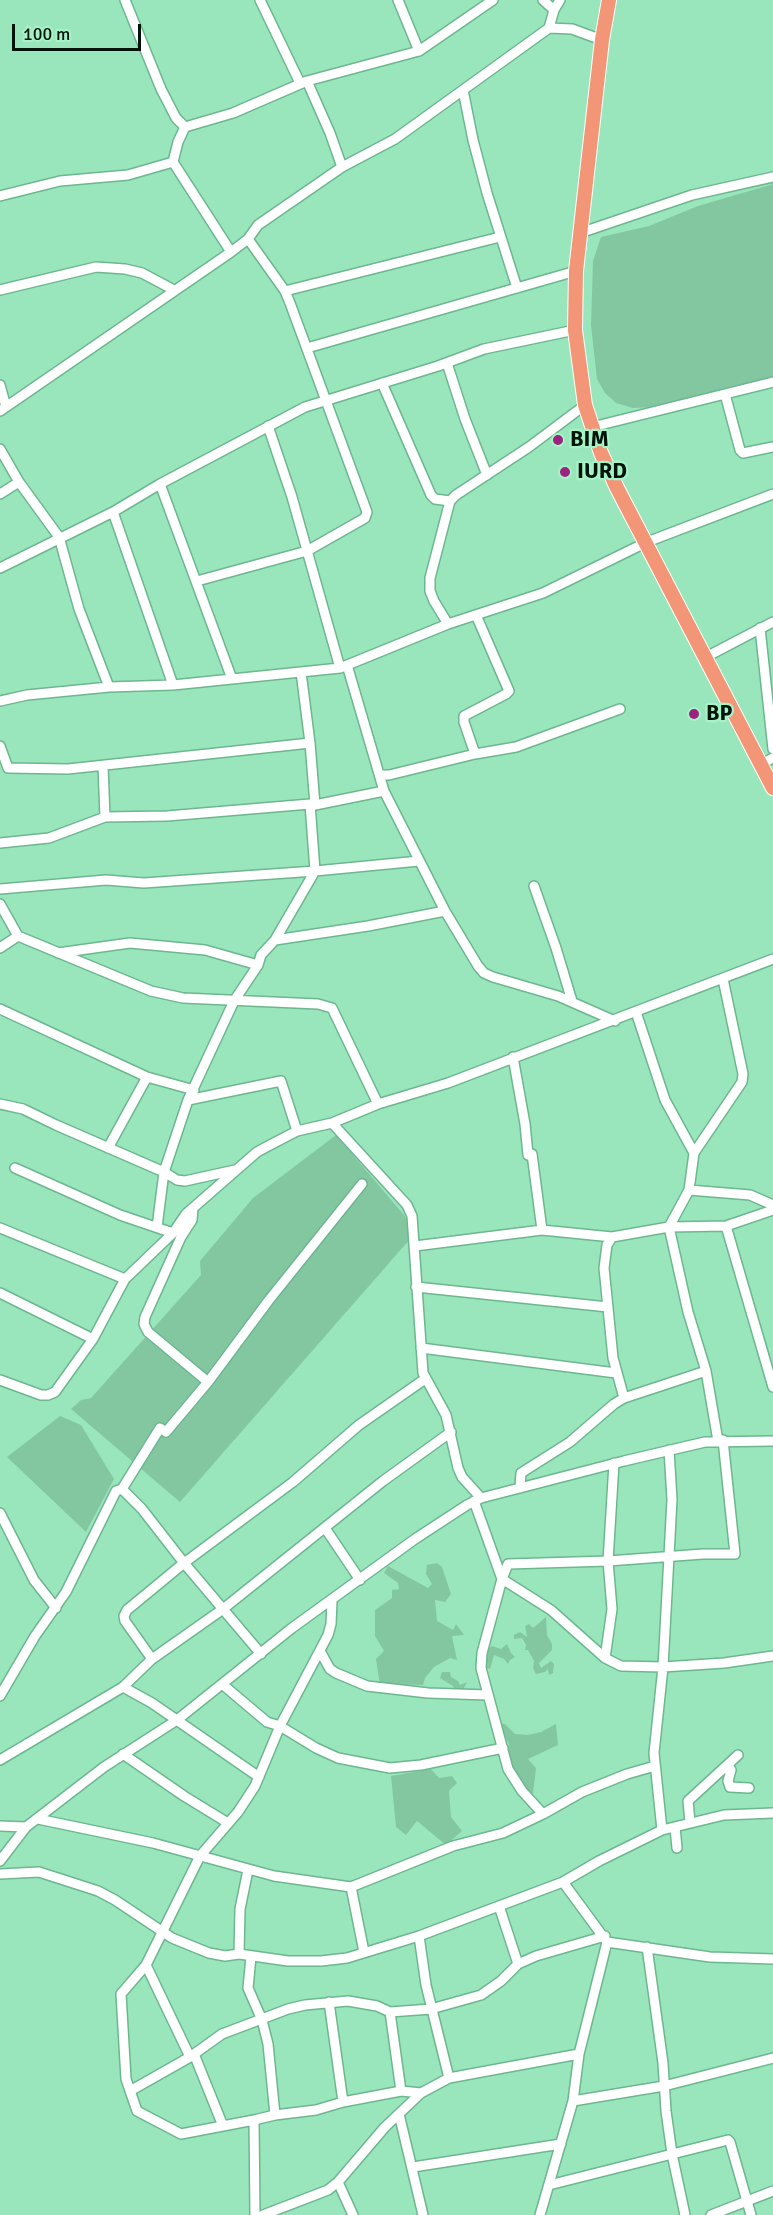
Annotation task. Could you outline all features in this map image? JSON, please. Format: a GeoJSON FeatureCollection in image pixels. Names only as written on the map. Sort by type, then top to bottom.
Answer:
{"type":"FeatureCollection","features":[{"type":"Feature","properties":{"kind":"highway"},"geometry":{"type":"LineString","coordinates":[[609,0],[602,40],[576,271],[575,330],[585,405],[609,471],[706,657],[767,761],[773,788]]}},
{"type":"Feature","properties":{"kind":"street"},"geometry":{"type":"LineString","coordinates":[[125,0],[161,89],[176,117],[185,128]]}},
{"type":"Feature","properties":{"kind":"street"},"geometry":{"type":"LineString","coordinates":[[260,0],[330,133],[342,167]]}},
{"type":"Feature","properties":{"kind":"street"},"geometry":{"type":"LineString","coordinates":[[398,0],[419,51]]}},
{"type":"Feature","properties":{"kind":"street"},"geometry":{"type":"LineString","coordinates":[[231,252],[173,162],[178,142],[185,128],[233,113],[303,82],[419,51],[493,0]]}},
{"type":"Feature","properties":{"kind":"street"},"geometry":{"type":"LineString","coordinates":[[543,0],[554,10]]}},
{"type":"Feature","properties":{"kind":"street"},"geometry":{"type":"LineString","coordinates":[[549,28],[554,10],[560,0]]}},
{"type":"Feature","properties":{"kind":"street"},"geometry":{"type":"LineString","coordinates":[[0,386],[3,409],[231,252],[248,239],[258,225],[342,167],[395,140],[549,28],[572,29],[602,40]]}},
{"type":"Feature","properties":{"kind":"street"},"geometry":{"type":"LineString","coordinates":[[463,90],[473,140],[517,288]]}},
{"type":"Feature","properties":{"kind":"street"},"geometry":{"type":"LineString","coordinates":[[0,196],[60,181],[128,175],[173,162]]}},
{"type":"Feature","properties":{"kind":"street"},"geometry":{"type":"LineString","coordinates":[[580,233],[692,195],[773,177]]}},
{"type":"Feature","properties":{"kind":"street"},"geometry":{"type":"LineString","coordinates":[[285,291],[500,237]]}},
{"type":"Feature","properties":{"kind":"street"},"geometry":{"type":"LineString","coordinates":[[196,580],[307,551],[365,518],[367,512],[285,291],[248,239]]}},
{"type":"Feature","properties":{"kind":"street"},"geometry":{"type":"LineString","coordinates":[[0,290],[96,267],[142,273],[174,290]]}},
{"type":"Feature","properties":{"kind":"street"},"geometry":{"type":"LineString","coordinates":[[307,348],[576,271]]}},
{"type":"Feature","properties":{"kind":"street"},"geometry":{"type":"LineString","coordinates":[[0,568],[113,512],[268,426],[326,399],[447,363],[484,349],[575,330]]}},
{"type":"Feature","properties":{"kind":"street"},"geometry":{"type":"LineString","coordinates":[[447,363],[465,419],[487,475]]}},
{"type":"Feature","properties":{"kind":"street"},"geometry":{"type":"LineString","coordinates":[[382,382],[431,495],[435,499],[450,501]]}},
{"type":"Feature","properties":{"kind":"street"},"geometry":{"type":"LineString","coordinates":[[592,427],[773,382]]}},
{"type":"Feature","properties":{"kind":"street"},"geometry":{"type":"LineString","coordinates":[[724,394],[740,450],[743,453],[773,447]]}},
{"type":"Feature","properties":{"kind":"street"},"geometry":{"type":"LineString","coordinates":[[448,624],[430,591],[430,578],[450,501],[585,405]]}},
{"type":"Feature","properties":{"kind":"street"},"geometry":{"type":"LineString","coordinates":[[268,426],[384,791],[445,910],[484,973],[572,1001],[615,1021]]}},
{"type":"Feature","properties":{"kind":"street"},"geometry":{"type":"LineString","coordinates":[[0,449],[19,482],[60,537],[79,609],[109,687]]}},
{"type":"Feature","properties":{"kind":"street"},"geometry":{"type":"LineString","coordinates":[[0,494],[19,482]]}},
{"type":"Feature","properties":{"kind":"street"},"geometry":{"type":"LineString","coordinates":[[160,484],[232,679]]}},
{"type":"Feature","properties":{"kind":"street"},"geometry":{"type":"LineString","coordinates":[[0,701],[27,695],[109,687],[173,685],[344,666],[448,624],[557,587],[647,542],[773,494]]}},
{"type":"Feature","properties":{"kind":"street"},"geometry":{"type":"LineString","coordinates":[[113,512],[173,685]]}},
{"type":"Feature","properties":{"kind":"street"},"geometry":{"type":"LineString","coordinates":[[475,754],[464,716],[509,691],[476,615]]}},
{"type":"Feature","properties":{"kind":"street"},"geometry":{"type":"LineString","coordinates":[[706,657],[773,622]]}},
{"type":"Feature","properties":{"kind":"street"},"geometry":{"type":"LineString","coordinates":[[760,628],[773,749]]}},
{"type":"Feature","properties":{"kind":"street"},"geometry":{"type":"LineString","coordinates":[[157,1227],[164,1172],[188,1100],[234,1001],[258,965],[264,950],[275,940],[315,871],[310,743],[301,672]]}},
{"type":"Feature","properties":{"kind":"street"},"geometry":{"type":"LineString","coordinates":[[380,775],[389,775],[475,754],[516,747],[620,709]]}},
{"type":"Feature","properties":{"kind":"street"},"geometry":{"type":"LineString","coordinates":[[0,746],[8,768],[68,769],[310,743]]}},
{"type":"Feature","properties":{"kind":"street"},"geometry":{"type":"LineString","coordinates":[[103,766],[105,818]]}},
{"type":"Feature","properties":{"kind":"street"},"geometry":{"type":"LineString","coordinates":[[0,843],[49,838],[105,818],[166,816],[313,804],[384,791]]}},
{"type":"Feature","properties":{"kind":"street"},"geometry":{"type":"LineString","coordinates":[[0,889],[106,880],[144,883],[420,861]]}},
{"type":"Feature","properties":{"kind":"street"},"geometry":{"type":"LineString","coordinates":[[534,886],[572,1001]]}},
{"type":"Feature","properties":{"kind":"street"},"geometry":{"type":"LineString","coordinates":[[0,904],[18,936],[151,992],[183,998],[318,1004],[332,1008],[378,1104]]}},
{"type":"Feature","properties":{"kind":"street"},"geometry":{"type":"LineString","coordinates":[[275,940],[368,926],[445,910]]}},
{"type":"Feature","properties":{"kind":"street"},"geometry":{"type":"LineString","coordinates":[[0,948],[18,936]]}},
{"type":"Feature","properties":{"kind":"street"},"geometry":{"type":"LineString","coordinates":[[56,953],[130,943],[205,950],[258,965]]}},
{"type":"Feature","properties":{"kind":"street"},"geometry":{"type":"LineString","coordinates":[[0,1380],[41,1395],[55,1392],[93,1339],[125,1279],[173,1233],[193,1208],[257,1152],[297,1131],[332,1123],[378,1104],[448,1083],[773,959]]}},
{"type":"Feature","properties":{"kind":"street"},"geometry":{"type":"LineString","coordinates":[[543,1814],[508,1769],[481,1668],[482,1653],[508,1564],[735,1554],[721,1441],[706,1371],[688,1312],[669,1227],[689,1190],[694,1153],[742,1082],[723,979]]}},
{"type":"Feature","properties":{"kind":"street"},"geometry":{"type":"LineString","coordinates":[[0,1009],[147,1077],[194,1090]]}},
{"type":"Feature","properties":{"kind":"street"},"geometry":{"type":"LineString","coordinates":[[636,1012],[666,1100],[694,1153]]}},
{"type":"Feature","properties":{"kind":"street"},"geometry":{"type":"LineString","coordinates":[[513,1057],[542,1230]]}},
{"type":"Feature","properties":{"kind":"street"},"geometry":{"type":"LineString","coordinates":[[108,1148],[147,1077]]}},
{"type":"Feature","properties":{"kind":"street"},"geometry":{"type":"LineString","coordinates":[[188,1100],[281,1081],[284,1084],[297,1131]]}},
{"type":"Feature","properties":{"kind":"street"},"geometry":{"type":"LineString","coordinates":[[0,1104],[23,1108],[177,1180],[185,1181],[236,1170]]}},
{"type":"Feature","properties":{"kind":"street"},"geometry":{"type":"LineString","coordinates":[[332,1123],[407,1205],[412,1216],[422,1365],[425,1379],[446,1415],[458,1468],[477,1500],[502,1579],[551,1610],[605,1658],[621,1666],[663,1667],[724,1663],[773,1656]]}},
{"type":"Feature","properties":{"kind":"street"},"geometry":{"type":"LineString","coordinates":[[15,1168],[120,1215],[173,1233]]}},
{"type":"Feature","properties":{"kind":"street"},"geometry":{"type":"LineString","coordinates":[[0,1696],[35,1636],[66,1592],[116,1491],[122,1489],[160,1428],[166,1432],[208,1382],[269,1300],[362,1184]]}},
{"type":"Feature","properties":{"kind":"street"},"geometry":{"type":"LineString","coordinates":[[689,1190],[750,1195],[773,1205]]}},
{"type":"Feature","properties":{"kind":"street"},"geometry":{"type":"LineString","coordinates":[[193,1208],[192,1220],[181,1237],[145,1317],[144,1324],[148,1332],[208,1382]]}},
{"type":"Feature","properties":{"kind":"street"},"geometry":{"type":"LineString","coordinates":[[415,1246],[542,1230],[612,1237],[669,1227],[726,1226],[773,1210]]}},
{"type":"Feature","properties":{"kind":"street"},"geometry":{"type":"LineString","coordinates":[[726,1226],[773,1387]]}},
{"type":"Feature","properties":{"kind":"street"},"geometry":{"type":"LineString","coordinates":[[0,1228],[125,1279]]}},
{"type":"Feature","properties":{"kind":"street"},"geometry":{"type":"LineString","coordinates":[[612,1237],[604,1255],[616,1374],[624,1398]]}},
{"type":"Feature","properties":{"kind":"street"},"geometry":{"type":"LineString","coordinates":[[416,1287],[608,1307]]}},
{"type":"Feature","properties":{"kind":"street"},"geometry":{"type":"LineString","coordinates":[[0,1293],[93,1339]]}},
{"type":"Feature","properties":{"kind":"street"},"geometry":{"type":"LineString","coordinates":[[421,1348],[616,1374]]}},
{"type":"Feature","properties":{"kind":"street"},"geometry":{"type":"LineString","coordinates":[[520,1488],[521,1473],[561,1449],[614,1404],[624,1398],[706,1371]]}},
{"type":"Feature","properties":{"kind":"street"},"geometry":{"type":"LineString","coordinates":[[152,1659],[125,1621],[124,1616],[127,1610],[183,1563],[293,1482],[359,1425],[425,1379]]}},
{"type":"Feature","properties":{"kind":"street"},"geometry":{"type":"LineString","coordinates":[[0,1760],[123,1687],[152,1659],[223,1609],[383,1481],[451,1432]]}},
{"type":"Feature","properties":{"kind":"street"},"geometry":{"type":"LineString","coordinates":[[0,1861],[26,1827],[104,1767],[177,1720],[292,1628],[415,1539],[477,1500],[669,1450],[721,1441],[773,1441]]}},
{"type":"Feature","properties":{"kind":"street"},"geometry":{"type":"LineString","coordinates":[[662,1830],[654,1753],[663,1667],[672,1499],[669,1450]]}},
{"type":"Feature","properties":{"kind":"street"},"geometry":{"type":"LineString","coordinates":[[605,1658],[612,1609],[608,1561],[614,1463]]}},
{"type":"Feature","properties":{"kind":"street"},"geometry":{"type":"LineString","coordinates":[[122,1489],[142,1509],[183,1563],[261,1654]]}},
{"type":"Feature","properties":{"kind":"street"},"geometry":{"type":"LineString","coordinates":[[0,1513],[34,1580],[56,1608]]}},
{"type":"Feature","properties":{"kind":"street"},"geometry":{"type":"LineString","coordinates":[[325,1528],[360,1580]]}},
{"type":"Feature","properties":{"kind":"street"},"geometry":{"type":"LineString","coordinates":[[332,1601],[331,1624],[320,1651],[280,1726],[259,1778],[247,1799],[200,1856],[146,1965],[121,1994],[126,2079],[137,2111],[181,2134],[255,2121],[275,2115],[316,2110],[343,2102],[401,2091],[421,2093]]}},
{"type":"Feature","properties":{"kind":"street"},"geometry":{"type":"LineString","coordinates":[[320,1651],[330,1669],[367,1686],[428,1693],[488,1695]]}},
{"type":"Feature","properties":{"kind":"street"},"geometry":{"type":"LineString","coordinates":[[222,1684],[267,1722],[280,1726],[316,1748],[338,1758],[390,1768],[421,1765],[503,1748]]}},
{"type":"Feature","properties":{"kind":"street"},"geometry":{"type":"LineString","coordinates":[[123,1687],[177,1720],[259,1778]]}},
{"type":"Feature","properties":{"kind":"street"},"geometry":{"type":"LineString","coordinates":[[123,1754],[228,1823]]}},
{"type":"Feature","properties":{"kind":"street"},"geometry":{"type":"LineString","coordinates":[[690,1822],[688,1802],[738,1755]]}},
{"type":"Feature","properties":{"kind":"street"},"geometry":{"type":"LineString","coordinates":[[38,1818],[153,1843],[274,1876],[351,1887],[453,1846],[503,1833],[582,1792],[627,1774],[655,1766]]}},
{"type":"Feature","properties":{"kind":"street"},"geometry":{"type":"LineString","coordinates":[[725,1767],[732,1770],[728,1781],[730,1787],[749,1788]]}},
{"type":"Feature","properties":{"kind":"street"},"geometry":{"type":"LineString","coordinates":[[0,1874],[39,1872],[98,1891],[172,1938],[209,1953],[225,1956],[239,1954],[288,1961],[321,1961],[347,1958],[420,1936],[563,1882],[598,1861],[662,1830],[690,1822],[742,1813],[773,1813]]}},
{"type":"Feature","properties":{"kind":"street"},"geometry":{"type":"LineString","coordinates":[[0,1826],[26,1827]]}},
{"type":"Feature","properties":{"kind":"street"},"geometry":{"type":"LineString","coordinates":[[675,1827],[677,1848]]}},
{"type":"Feature","properties":{"kind":"street"},"geometry":{"type":"LineString","coordinates":[[239,1954],[240,1909],[248,1870]]}},
{"type":"Feature","properties":{"kind":"street"},"geometry":{"type":"LineString","coordinates":[[563,1882],[606,1939]]}},
{"type":"Feature","properties":{"kind":"street"},"geometry":{"type":"LineString","coordinates":[[351,1887],[364,1952]]}},
{"type":"Feature","properties":{"kind":"street"},"geometry":{"type":"LineString","coordinates":[[499,1906],[518,1964]]}},
{"type":"Feature","properties":{"kind":"street"},"geometry":{"type":"LineString","coordinates":[[420,1936],[426,1985],[449,2078]]}},
{"type":"Feature","properties":{"kind":"street"},"geometry":{"type":"LineString","coordinates":[[540,2215],[573,2102],[579,2054],[606,1939]]}},
{"type":"Feature","properties":{"kind":"street"},"geometry":{"type":"LineString","coordinates":[[130,2091],[192,2055],[222,2034],[288,2009],[348,2001],[367,2004],[390,2012],[431,2009],[481,1995],[501,1981],[518,1964],[536,1956],[606,1939],[710,1957],[773,1959]]}},
{"type":"Feature","properties":{"kind":"street"},"geometry":{"type":"LineString","coordinates":[[647,1947],[663,2062],[672,2154],[685,2215]]}},
{"type":"Feature","properties":{"kind":"street"},"geometry":{"type":"LineString","coordinates":[[251,1957],[248,1988],[262,2020],[272,2070],[275,2115]]}},
{"type":"Feature","properties":{"kind":"street"},"geometry":{"type":"LineString","coordinates":[[146,1965],[192,2055],[223,2126]]}},
{"type":"Feature","properties":{"kind":"street"},"geometry":{"type":"LineString","coordinates":[[329,2002],[343,2102]]}},
{"type":"Feature","properties":{"kind":"street"},"geometry":{"type":"LineString","coordinates":[[390,2012],[401,2091]]}},
{"type":"Feature","properties":{"kind":"street"},"geometry":{"type":"LineString","coordinates":[[262,2215],[328,2190],[339,2182],[374,2138],[421,2093],[449,2078],[579,2054]]}},
{"type":"Feature","properties":{"kind":"street"},"geometry":{"type":"LineString","coordinates":[[573,2102],[664,2086],[773,2058]]}},
{"type":"Feature","properties":{"kind":"street"},"geometry":{"type":"LineString","coordinates":[[399,2114],[423,2215]]}},
{"type":"Feature","properties":{"kind":"street"},"geometry":{"type":"LineString","coordinates":[[255,2121],[255,2215]]}},
{"type":"Feature","properties":{"kind":"street"},"geometry":{"type":"LineString","coordinates":[[549,2185],[728,2140],[748,2199],[751,2215]]}},
{"type":"Feature","properties":{"kind":"street"},"geometry":{"type":"LineString","coordinates":[[413,2167],[561,2144]]}},
{"type":"Feature","properties":{"kind":"street"},"geometry":{"type":"LineString","coordinates":[[339,2182],[353,2215]]}},
{"type":"Feature","properties":{"kind":"street"},"geometry":{"type":"LineString","coordinates":[[711,2215],[773,2191]]}},
{"type":"Feature","properties":{"kind":"green space"},"geometry":{"type":"Polygon","coordinates":[[[773,184],[773,379],[659,407],[633,408],[616,403],[605,393],[597,379],[591,325],[593,261],[601,237],[649,226],[698,206],[773,184]]]}},
{"type":"Feature","properties":{"kind":"green space"},"geometry":{"type":"Polygon","coordinates":[[[336,1135],[404,1215],[411,1228],[411,1238],[180,1502],[71,1409],[81,1400],[91,1398],[201,1275],[200,1261],[253,1198],[336,1135]]]}},
{"type":"Feature","properties":{"kind":"green space"},"geometry":{"type":"Polygon","coordinates":[[[60,1416],[81,1425],[114,1479],[86,1532],[7,1457],[60,1416]]]}},
{"type":"Feature","properties":{"kind":"green space"},"geometry":{"type":"Polygon","coordinates":[[[437,1563],[442,1567],[451,1594],[445,1602],[435,1600],[437,1621],[453,1630],[456,1624],[464,1635],[452,1636],[457,1660],[450,1658],[434,1667],[425,1678],[423,1685],[380,1685],[376,1659],[384,1651],[375,1636],[375,1610],[392,1598],[392,1590],[399,1589],[398,1583],[384,1573],[388,1566],[428,1588],[432,1584],[426,1574],[427,1565],[437,1563]]]}},
{"type":"Feature","properties":{"kind":"green space"},"geometry":{"type":"Polygon","coordinates":[[[546,1617],[547,1635],[552,1644],[552,1650],[539,1663],[541,1668],[551,1661],[554,1664],[553,1673],[549,1675],[548,1669],[536,1674],[533,1668],[534,1661],[528,1650],[525,1650],[526,1645],[522,1638],[514,1639],[514,1635],[520,1632],[527,1637],[525,1626],[529,1624],[533,1628],[546,1617]]]}},
{"type":"Feature","properties":{"kind":"green space"},"geometry":{"type":"Polygon","coordinates":[[[507,1644],[515,1657],[508,1664],[504,1659],[494,1655],[490,1669],[483,1666],[487,1650],[492,1646],[501,1649],[507,1644]]]}},
{"type":"Feature","properties":{"kind":"green space"},"geometry":{"type":"Polygon","coordinates":[[[442,1672],[450,1672],[451,1677],[460,1685],[467,1682],[464,1688],[466,1692],[456,1693],[453,1686],[440,1678],[442,1672]]]}},
{"type":"Feature","properties":{"kind":"green space"},"geometry":{"type":"Polygon","coordinates":[[[498,1723],[505,1724],[515,1734],[527,1735],[541,1732],[556,1724],[558,1745],[528,1759],[536,1768],[533,1794],[520,1782],[508,1763],[509,1744],[498,1723]]]}},
{"type":"Feature","properties":{"kind":"green space"},"geometry":{"type":"Polygon","coordinates":[[[431,1769],[439,1778],[452,1776],[457,1783],[449,1791],[451,1817],[462,1831],[446,1845],[417,1821],[406,1835],[396,1827],[391,1776],[431,1769]]]}},
{"type":"Feature","properties":{"kind":"place","name":"BIM"},"geometry":{"type":"Point","coordinates":[558,440]}},
{"type":"Feature","properties":{"kind":"place","name":"IURD"},"geometry":{"type":"Point","coordinates":[565,472]}},
{"type":"Feature","properties":{"kind":"place","name":"BP"},"geometry":{"type":"Point","coordinates":[694,714]}}]}
